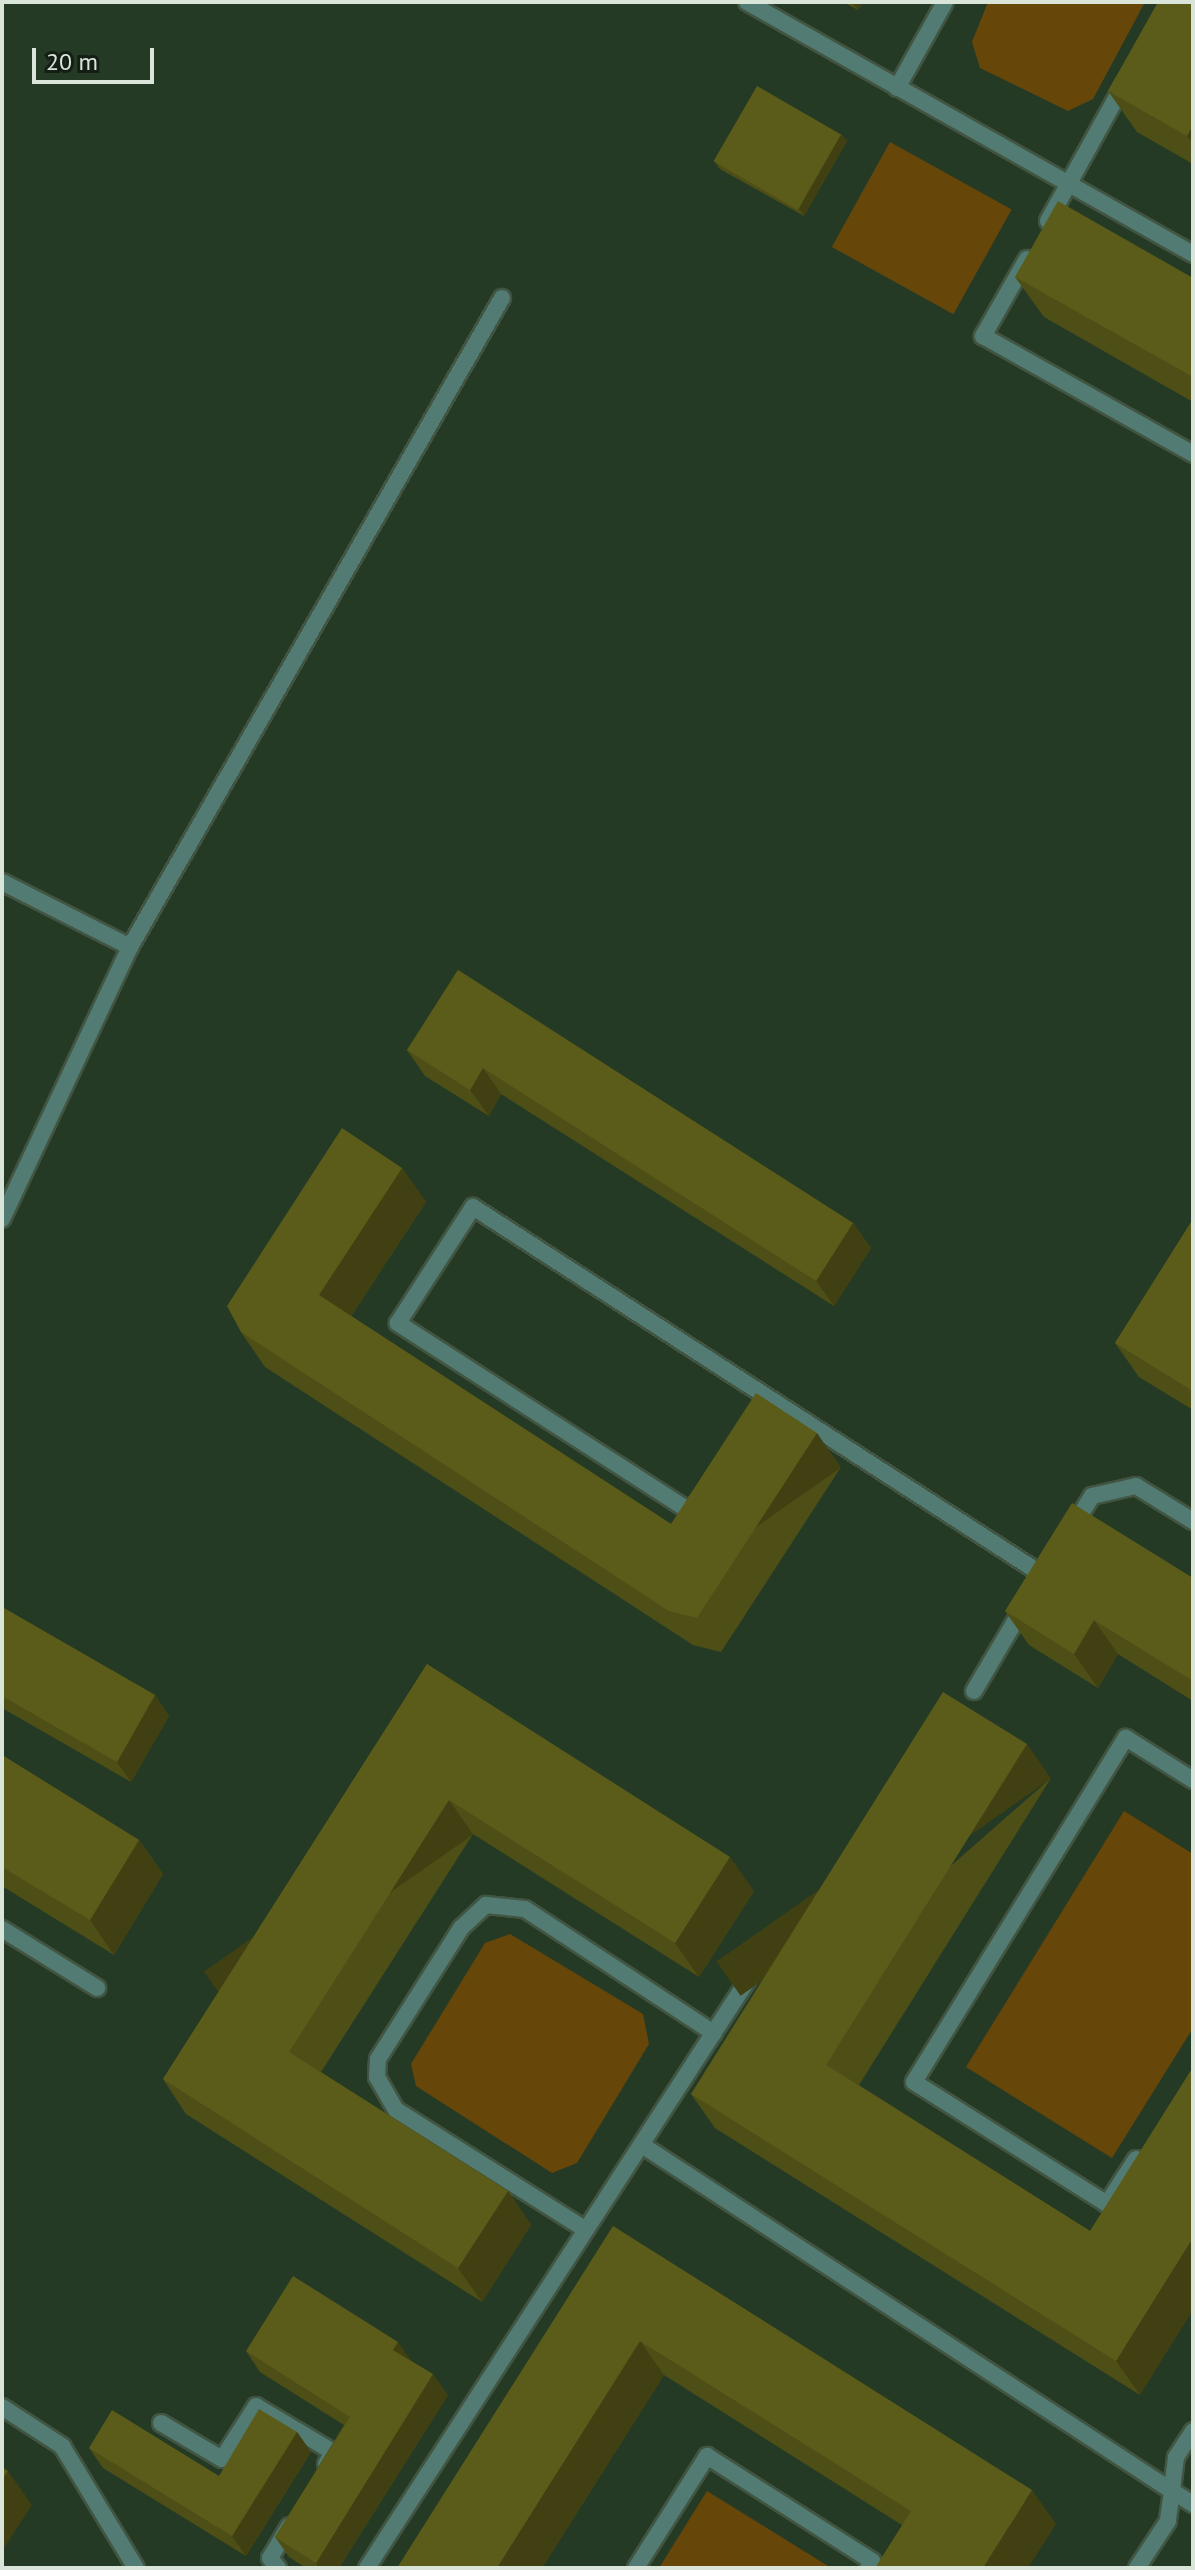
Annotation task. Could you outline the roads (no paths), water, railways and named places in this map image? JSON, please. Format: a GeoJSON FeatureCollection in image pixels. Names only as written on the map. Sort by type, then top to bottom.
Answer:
{"type":"FeatureCollection","features":[{"type":"Feature","properties":{"kind":"street"},"geometry":{"type":"LineString","coordinates":[[747,2],[1193,254]]}},
{"type":"Feature","properties":{"kind":"street"},"geometry":{"type":"LineString","coordinates":[[897,88],[945,2]]}},
{"type":"Feature","properties":{"kind":"street"},"geometry":{"type":"LineString","coordinates":[[1131,71],[983,336],[1193,454]]}},
{"type":"Feature","properties":{"kind":"street"},"geometry":{"type":"LineString","coordinates":[[2,1219],[130,947],[502,298]]}},
{"type":"Feature","properties":{"kind":"street"},"geometry":{"type":"LineString","coordinates":[[2,882],[130,947]]}},
{"type":"Feature","properties":{"kind":"street"},"geometry":{"type":"LineString","coordinates":[[708,1486],[691,1512],[398,1323],[473,1207],[764,1401],[1051,1562]]}},
{"type":"Feature","properties":{"kind":"street"},"geometry":{"type":"LineString","coordinates":[[974,1691],[1092,1496],[1136,1486],[1193,1521]]}},
{"type":"Feature","properties":{"kind":"street"},"geometry":{"type":"LineString","coordinates":[[1150,2137],[1107,2204],[914,2082],[1126,1738],[1193,1780]]}},
{"type":"Feature","properties":{"kind":"street"},"geometry":{"type":"LineString","coordinates":[[583,2228],[396,2110],[377,2077],[378,2059],[461,1928],[486,1905],[525,1909],[714,2033]]}},
{"type":"Feature","properties":{"kind":"street"},"geometry":{"type":"LineString","coordinates":[[2,1929],[97,1988]]}},
{"type":"Feature","properties":{"kind":"street"},"geometry":{"type":"LineString","coordinates":[[367,2568],[583,2228],[645,2147],[780,1930]]}},
{"type":"Feature","properties":{"kind":"street"},"geometry":{"type":"LineString","coordinates":[[645,2147],[1193,2504]]}},
{"type":"Feature","properties":{"kind":"street"},"geometry":{"type":"LineString","coordinates":[[161,2423],[222,2459],[256,2406],[333,2452],[317,2479]]}},
{"type":"Feature","properties":{"kind":"street"},"geometry":{"type":"LineString","coordinates":[[2,2407],[62,2446],[136,2568]]}},
{"type":"Feature","properties":{"kind":"street"},"geometry":{"type":"LineString","coordinates":[[1137,2568],[1168,2521],[1176,2457],[1193,2431]]}},
{"type":"Feature","properties":{"kind":"street"},"geometry":{"type":"LineString","coordinates":[[636,2568],[707,2456],[872,2561],[868,2568]]}},
{"type":"Feature","properties":{"kind":"street"},"geometry":{"type":"LineString","coordinates":[[278,2568],[270,2558],[301,2505]]}}]}
